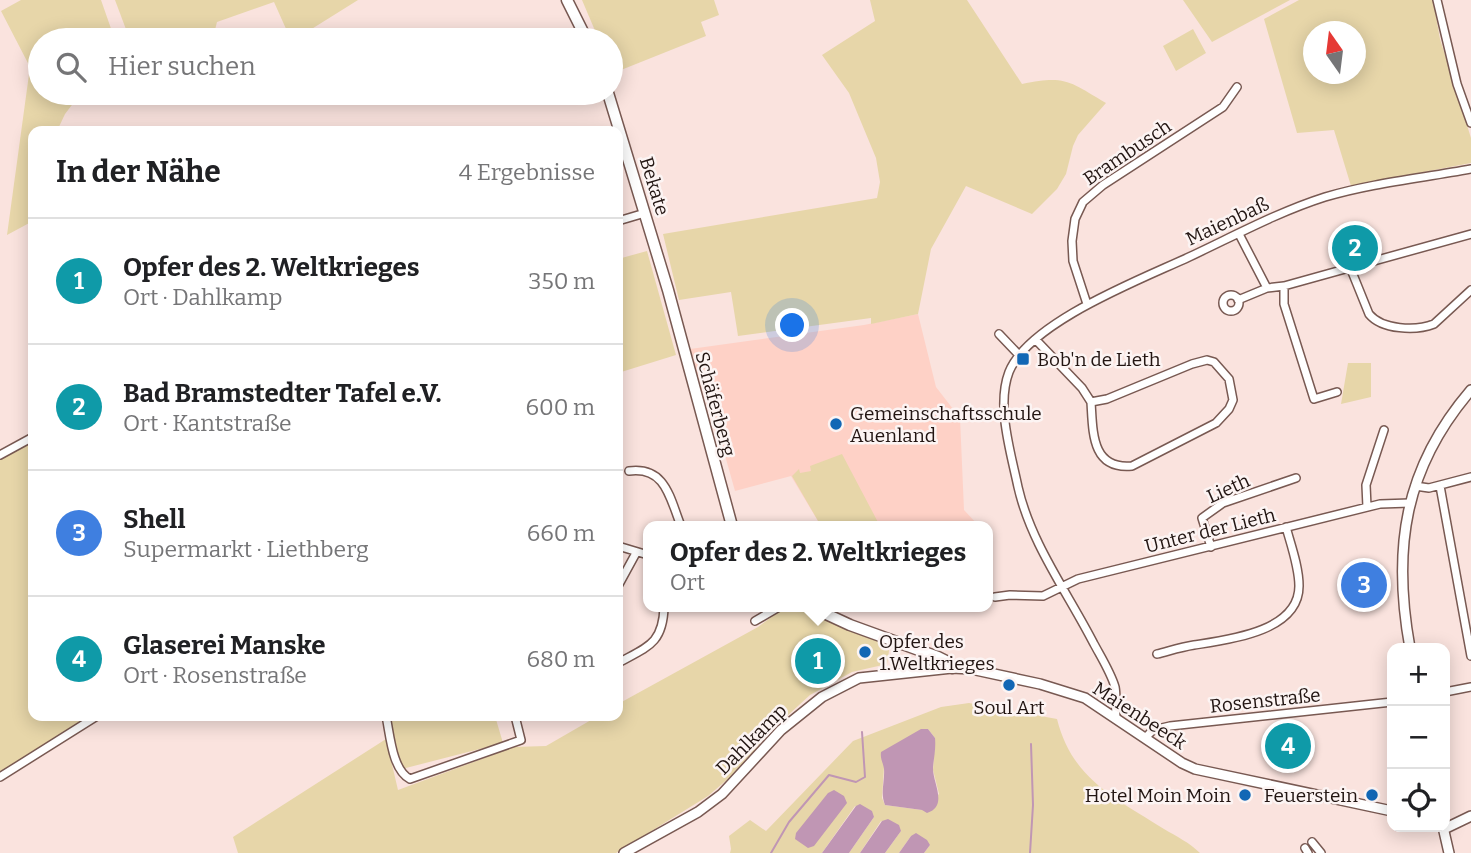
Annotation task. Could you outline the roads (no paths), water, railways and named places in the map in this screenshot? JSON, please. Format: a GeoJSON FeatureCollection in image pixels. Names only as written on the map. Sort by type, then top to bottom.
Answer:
{"type":"FeatureCollection","features":[{"type":"Feature","properties":{"kind":"main road"},"geometry":{"type":"LineString","coordinates":[[567,0],[581,28]]}},
{"type":"Feature","properties":{"kind":"main road","name":"Bekate"},"geometry":{"type":"LineString","coordinates":[[612,105],[618,126]]}},
{"type":"Feature","properties":{"kind":"main road","name":"Bekate"},"geometry":{"type":"LineString","coordinates":[[623,141],[668,290]]}},
{"type":"Feature","properties":{"kind":"main road","name":"Schäferberg"},"geometry":{"type":"LineString","coordinates":[[668,290],[731,521]]}},
{"type":"Feature","properties":{"kind":"main road"},"geometry":{"type":"LineString","coordinates":[[822,612],[938,657],[948,662],[952,668]]}},
{"type":"Feature","properties":{"kind":"street"},"geometry":{"type":"LineString","coordinates":[[1437,0],[1457,84],[1471,122]]}},
{"type":"Feature","properties":{"kind":"street","name":"Brambusch"},"geometry":{"type":"LineString","coordinates":[[1087,304],[1073,261],[1072,242],[1075,219],[1083,202],[1103,185],[1223,107],[1237,87]]}},
{"type":"Feature","properties":{"kind":"street","name":"Maienbaß"},"geometry":{"type":"LineString","coordinates":[[1116,719],[1115,685],[1082,619],[1061,586],[1032,528],[1022,500],[1004,408],[1005,386],[1010,370],[1036,340],[1087,304],[1298,206],[1340,193],[1471,169]]}},
{"type":"Feature","properties":{"kind":"street"},"geometry":{"type":"LineString","coordinates":[[623,219],[645,212]]}},
{"type":"Feature","properties":{"kind":"street"},"geometry":{"type":"LineString","coordinates":[[1239,233],[1267,288]]}},
{"type":"Feature","properties":{"kind":"street"},"geometry":{"type":"LineString","coordinates":[[1238,300],[1267,288],[1284,286],[1471,234]]}},
{"type":"Feature","properties":{"kind":"street"},"geometry":{"type":"LineString","coordinates":[[1350,267],[1369,314],[1373,319],[1387,325],[1426,327],[1434,324],[1471,289]]}},
{"type":"Feature","properties":{"kind":"street"},"geometry":{"type":"LineString","coordinates":[[1284,286],[1284,304],[1314,398],[1337,392]]}},
{"type":"Feature","properties":{"kind":"street"},"geometry":{"type":"LineString","coordinates":[[999,334],[1020,356]]}},
{"type":"Feature","properties":{"kind":"street"},"geometry":{"type":"LineString","coordinates":[[1036,340],[1083,388],[1091,402],[1093,431],[1098,450],[1112,465],[1132,466],[1216,423],[1224,417],[1233,400],[1232,389],[1224,372],[1214,362],[1207,360],[1192,363],[1107,399],[1091,402]]}},
{"type":"Feature","properties":{"kind":"street"},"geometry":{"type":"LineString","coordinates":[[1409,643],[1401,582],[1410,503],[1440,431],[1471,390]]}},
{"type":"Feature","properties":{"kind":"street"},"geometry":{"type":"LineString","coordinates":[[1367,507],[1366,485],[1384,430]]}},
{"type":"Feature","properties":{"kind":"street"},"geometry":{"type":"LineString","coordinates":[[0,455],[28,440]]}},
{"type":"Feature","properties":{"kind":"street"},"geometry":{"type":"LineString","coordinates":[[629,471],[648,471],[657,476],[666,488],[679,521]]}},
{"type":"Feature","properties":{"kind":"street"},"geometry":{"type":"LineString","coordinates":[[1415,486],[1422,489],[1471,477]]}},
{"type":"Feature","properties":{"kind":"street","name":"Lieth"},"geometry":{"type":"LineString","coordinates":[[1211,547],[1202,518],[1223,503],[1296,478]]}},
{"type":"Feature","properties":{"kind":"street"},"geometry":{"type":"LineString","coordinates":[[1440,486],[1471,656]]}},
{"type":"Feature","properties":{"kind":"street","name":"Unter der Lieth"},"geometry":{"type":"LineString","coordinates":[[995,597],[1043,596],[1078,579],[1367,507],[1389,502],[1410,503]]}},
{"type":"Feature","properties":{"kind":"street"},"geometry":{"type":"LineString","coordinates":[[1157,654],[1194,645],[1225,642],[1255,633],[1287,614],[1294,605],[1299,588],[1286,527]]}},
{"type":"Feature","properties":{"kind":"street"},"geometry":{"type":"LineString","coordinates":[[623,548],[643,554]]}},
{"type":"Feature","properties":{"kind":"street"},"geometry":{"type":"LineString","coordinates":[[623,577],[636,553]]}},
{"type":"Feature","properties":{"kind":"street"},"geometry":{"type":"LineString","coordinates":[[623,660],[655,640],[662,629],[664,612]]}},
{"type":"Feature","properties":{"kind":"street"},"geometry":{"type":"LineString","coordinates":[[755,621],[770,612]]}},
{"type":"Feature","properties":{"kind":"street","name":"Maienbeeck"},"geometry":{"type":"LineString","coordinates":[[952,668],[983,671],[1085,698],[1182,764],[1195,769],[1387,810]]}},
{"type":"Feature","properties":{"kind":"street","name":"Dahlkamp"},"geometry":{"type":"LineString","coordinates":[[624,853],[698,811],[722,794],[781,730],[822,696],[859,678],[952,668]]}},
{"type":"Feature","properties":{"kind":"street"},"geometry":{"type":"LineString","coordinates":[[1450,691],[1471,687]]}},
{"type":"Feature","properties":{"kind":"street"},"geometry":{"type":"LineString","coordinates":[[1098,706],[1105,705],[1116,694]]}},
{"type":"Feature","properties":{"kind":"street","name":"Rosenstraße"},"geometry":{"type":"LineString","coordinates":[[1145,738],[1153,730],[1170,726],[1387,703]]}},
{"type":"Feature","properties":{"kind":"street"},"geometry":{"type":"LineString","coordinates":[[0,777],[89,721]]}},
{"type":"Feature","properties":{"kind":"street"},"geometry":{"type":"LineString","coordinates":[[387,721],[398,765],[402,775],[410,779],[521,740],[516,721]]}},
{"type":"Feature","properties":{"kind":"street"},"geometry":{"type":"LineString","coordinates":[[1450,824],[1471,816]]}},
{"type":"Feature","properties":{"kind":"street"},"geometry":{"type":"LineString","coordinates":[[1443,832],[1449,853]]}},
{"type":"Feature","properties":{"kind":"street"},"geometry":{"type":"LineString","coordinates":[[1312,842],[1321,853]]}},
{"type":"Feature","properties":{"kind":"waterway"},"geometry":{"type":"LineString","coordinates":[[771,853],[789,822],[829,775],[856,782],[865,777],[862,732]]}},
{"type":"Feature","properties":{"kind":"waterway"},"geometry":{"type":"LineString","coordinates":[[1030,853],[1033,805],[1031,744]]}},
{"type":"Feature","properties":{"kind":"place","name":"Bad Bramstedter Tafel e.V."},"geometry":{"type":"Point","coordinates":[1355,248]}},
{"type":"Feature","properties":{"kind":"place","name":"Bob'n de Lieth"},"geometry":{"type":"Point","coordinates":[1023,359]}},
{"type":"Feature","properties":{"kind":"place","name":"Gemeinschaftsschule Auenland"},"geometry":{"type":"Point","coordinates":[836,424]}},
{"type":"Feature","properties":{"kind":"place","name":"Shell"},"geometry":{"type":"Point","coordinates":[1364,585]}},
{"type":"Feature","properties":{"kind":"place","name":"Opfer des 1.Weltkrieges"},"geometry":{"type":"Point","coordinates":[865,652]}},
{"type":"Feature","properties":{"kind":"place","name":"Opfer des 2. Weltkrieges"},"geometry":{"type":"Point","coordinates":[818,661]}},
{"type":"Feature","properties":{"kind":"place","name":"Soul Art"},"geometry":{"type":"Point","coordinates":[1009,685]}},
{"type":"Feature","properties":{"kind":"place","name":"Glaserei Manske"},"geometry":{"type":"Point","coordinates":[1288,746]}},
{"type":"Feature","properties":{"kind":"place","name":"Hotel Moin Moin"},"geometry":{"type":"Point","coordinates":[1245,795]}},
{"type":"Feature","properties":{"kind":"place","name":"Feuerstein"},"geometry":{"type":"Point","coordinates":[1372,795]}}]}
